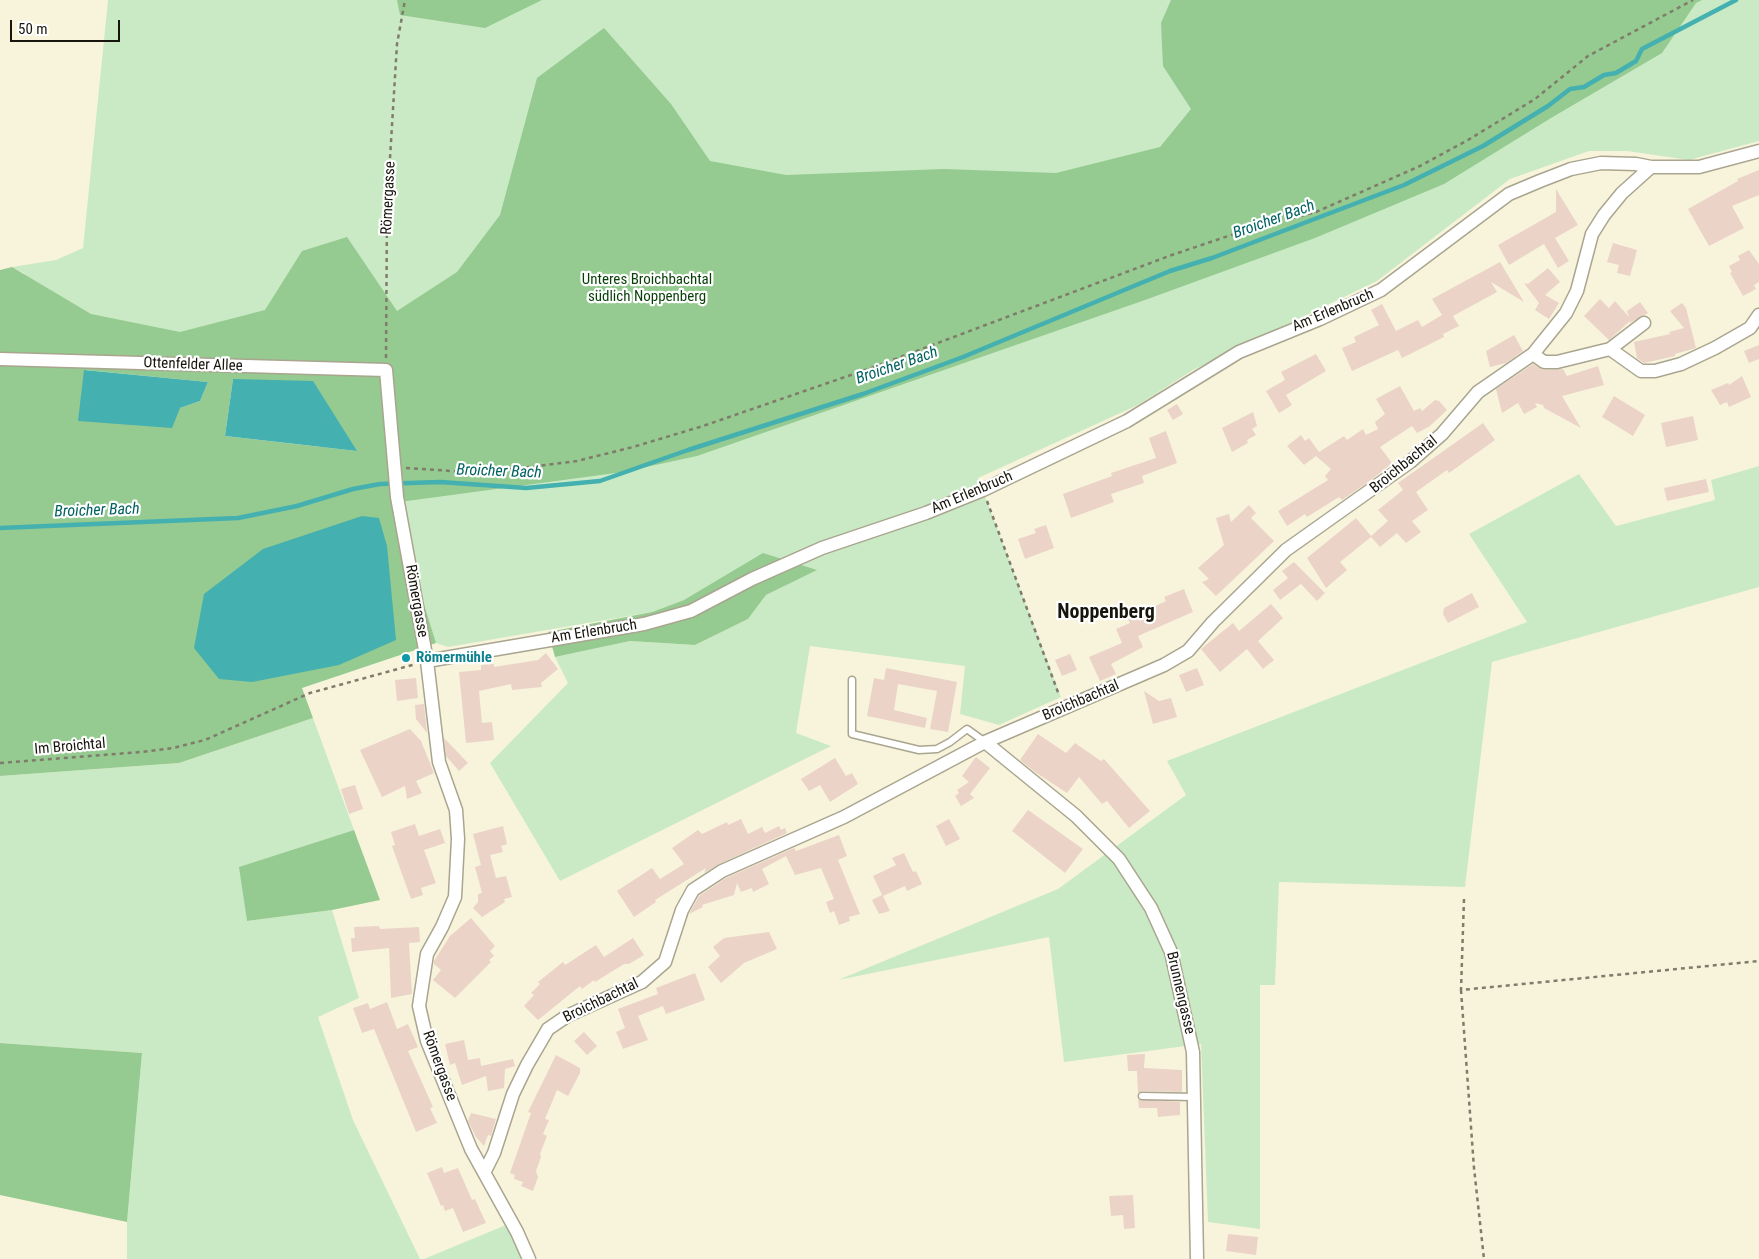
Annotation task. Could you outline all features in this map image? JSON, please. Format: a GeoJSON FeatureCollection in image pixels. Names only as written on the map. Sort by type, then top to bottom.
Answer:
{"type":"FeatureCollection","features":[{"type":"Feature","properties":{"kind":"street","name":"Am Erlenbruch"},"geometry":{"type":"LineString","coordinates":[[427,661],[644,624],[690,611],[752,579],[822,548],[926,513],[983,490],[1127,421],[1239,352],[1320,319],[1381,290],[1509,194],[1571,169],[1601,163],[1636,164],[1651,167],[1699,166],[1759,151]]}},
{"type":"Feature","properties":{"kind":"street","name":"Broichbachtal"},"geometry":{"type":"LineString","coordinates":[[485,1171],[494,1153],[513,1094],[539,1042],[548,1029],[567,1016],[642,982],[665,962],[682,910],[693,890],[722,871],[844,817],[985,742],[1164,665],[1188,651],[1213,622],[1286,550],[1410,462],[1442,434],[1478,392],[1533,354],[1566,313],[1577,290],[1592,234],[1604,215],[1622,193],[1651,167]]}},
{"type":"Feature","properties":{"kind":"street"},"geometry":{"type":"LineString","coordinates":[[1610,349],[1641,371],[1655,371],[1680,364],[1715,348],[1750,328],[1759,315]]}},
{"type":"Feature","properties":{"kind":"street"},"geometry":{"type":"LineString","coordinates":[[1533,354],[1544,362],[1557,362],[1610,349],[1644,324]]}},
{"type":"Feature","properties":{"kind":"street","name":"Ottenfelder Allee"},"geometry":{"type":"LineString","coordinates":[[0,359],[386,370]]}},
{"type":"Feature","properties":{"kind":"street","name":"Römergasse"},"geometry":{"type":"LineString","coordinates":[[386,370],[397,497],[427,661],[439,762],[456,810],[458,839],[455,897],[442,927],[427,954],[419,1006],[427,1041],[471,1149],[485,1171],[529,1259]]}},
{"type":"Feature","properties":{"kind":"street","name":"Brunnengasse"},"geometry":{"type":"LineString","coordinates":[[985,742],[1076,816],[1119,859],[1152,908],[1171,952],[1193,1052],[1196,1259]]}},
{"type":"Feature","properties":{"kind":"lane"},"geometry":{"type":"LineString","coordinates":[[852,680],[852,734],[919,750],[937,749],[967,729],[985,742]]}},
{"type":"Feature","properties":{"kind":"lane"},"geometry":{"type":"LineString","coordinates":[[1142,1096],[1194,1097]]}},
{"type":"Feature","properties":{"kind":"path","name":"Römergasse"},"geometry":{"type":"LineString","coordinates":[[386,370],[387,207],[397,44],[405,0]]}},
{"type":"Feature","properties":{"kind":"path"},"geometry":{"type":"LineString","coordinates":[[394,470],[466,472],[514,469],[577,461],[633,448],[874,368],[1169,256],[1242,231],[1316,212],[1420,166],[1468,140],[1535,99],[1588,56],[1693,0]]}},
{"type":"Feature","properties":{"kind":"path"},"geometry":{"type":"LineString","coordinates":[[983,490],[1064,708]]}},
{"type":"Feature","properties":{"kind":"path","name":"Im Broichtal"},"geometry":{"type":"LineString","coordinates":[[0,763],[173,748],[205,740],[310,694],[427,661]]}},
{"type":"Feature","properties":{"kind":"path"},"geometry":{"type":"LineString","coordinates":[[1464,899],[1461,990],[1474,1168],[1484,1259]]}},
{"type":"Feature","properties":{"kind":"path"},"geometry":{"type":"LineString","coordinates":[[1461,990],[1759,961]]}},
{"type":"Feature","properties":{"kind":"green space","name":"Unteres Broichbachtal südlich Noppenberg"},"geometry":{"type":"Polygon","coordinates":[[[108,0],[1759,0],[1759,141],[1689,160],[1627,151],[1589,151],[1510,179],[1377,281],[1193,370],[1138,405],[978,478],[1061,697],[999,725],[960,714],[965,666],[810,646],[796,733],[831,746],[560,881],[490,763],[568,683],[555,657],[630,641],[695,645],[748,619],[766,595],[816,570],[684,600],[652,612],[448,647],[436,643],[429,629],[423,600],[392,504],[234,378],[0,289],[25,274],[12,267],[56,260],[83,248],[108,0]]]}},
{"type":"Feature","properties":{"kind":"green space"},"geometry":{"type":"Polygon","coordinates":[[[397,0],[542,0],[485,28],[400,15],[397,0]]]}},
{"type":"Feature","properties":{"kind":"green space"},"geometry":{"type":"Polygon","coordinates":[[[1171,0],[1702,0],[1696,3],[1662,53],[1444,184],[1315,238],[1145,300],[697,456],[623,472],[392,503],[436,643],[302,688],[313,718],[179,763],[0,776],[0,270],[12,267],[91,314],[180,332],[265,310],[302,251],[347,237],[397,311],[457,272],[500,215],[537,78],[604,28],[671,104],[710,161],[786,175],[944,169],[1056,173],[1160,147],[1191,109],[1163,66],[1161,23],[1171,0]],[[85,370],[180,408],[200,401],[208,382],[85,370]],[[233,379],[225,436],[356,451],[233,379]]]}},
{"type":"Feature","properties":{"kind":"green space"},"geometry":{"type":"Polygon","coordinates":[[[1759,466],[1759,587],[1492,662],[1465,887],[1279,882],[1275,985],[1260,985],[1260,1229],[1208,1222],[1201,1044],[1064,1062],[1049,937],[838,980],[1058,889],[1186,795],[1167,761],[1527,622],[1469,534],[1579,474],[1616,526],[1715,500],[1711,480],[1759,466]]]}},
{"type":"Feature","properties":{"kind":"green space"},"geometry":{"type":"Polygon","coordinates":[[[763,553],[817,570],[766,595],[748,619],[695,645],[630,641],[555,657],[548,632],[652,612],[684,600],[763,553]]]}},
{"type":"Feature","properties":{"kind":"green space"},"geometry":{"type":"Polygon","coordinates":[[[313,718],[354,830],[240,867],[247,921],[332,910],[359,998],[318,1017],[353,1120],[420,1259],[127,1259],[127,1222],[142,1053],[0,1043],[0,776],[179,763],[313,718]]]}},
{"type":"Feature","properties":{"kind":"green space"},"geometry":{"type":"Polygon","coordinates":[[[354,830],[380,900],[332,910],[247,921],[239,867],[354,830]]]}},
{"type":"Feature","properties":{"kind":"green space"},"geometry":{"type":"Polygon","coordinates":[[[0,1043],[142,1053],[127,1222],[0,1195],[0,1043]]]}},
{"type":"Feature","properties":{"kind":"green space"},"geometry":{"type":"Polygon","coordinates":[[[518,1220],[535,1259],[424,1259],[518,1220]]]}},
{"type":"Feature","properties":{"kind":"water"},"geometry":{"type":"Polygon","coordinates":[[[84,370],[208,382],[200,401],[180,408],[172,428],[78,421],[84,370]]]}},
{"type":"Feature","properties":{"kind":"water"},"geometry":{"type":"Polygon","coordinates":[[[233,379],[313,381],[357,451],[225,436],[233,379]]]}},
{"type":"Feature","properties":{"kind":"water"},"geometry":{"type":"Polygon","coordinates":[[[362,516],[379,518],[387,546],[396,640],[339,665],[252,682],[219,679],[194,648],[204,594],[263,549],[362,516]]]}},
{"type":"Feature","properties":{"kind":"building"},"geometry":{"type":"Polygon","coordinates":[[[1759,170],[1759,195],[1732,206],[1744,228],[1709,246],[1688,209],[1738,181],[1737,179],[1759,170]]]}},
{"type":"Feature","properties":{"kind":"building"},"geometry":{"type":"Polygon","coordinates":[[[1556,189],[1578,225],[1555,238],[1569,261],[1558,268],[1544,244],[1509,265],[1498,245],[1556,212],[1556,189]]]}},
{"type":"Feature","properties":{"kind":"building"},"geometry":{"type":"Polygon","coordinates":[[[1613,243],[1637,250],[1630,276],[1617,273],[1619,265],[1607,262],[1613,243]]]}},
{"type":"Feature","properties":{"kind":"building"},"geometry":{"type":"Polygon","coordinates":[[[1749,250],[1759,264],[1759,282],[1754,285],[1756,289],[1743,296],[1730,273],[1732,272],[1729,266],[1740,260],[1738,256],[1749,250]]]}},
{"type":"Feature","properties":{"kind":"building"},"geometry":{"type":"Polygon","coordinates":[[[1500,262],[1524,302],[1491,282],[1497,292],[1453,316],[1459,326],[1443,334],[1444,337],[1402,358],[1398,350],[1352,371],[1342,348],[1356,342],[1354,337],[1379,325],[1371,310],[1382,304],[1396,331],[1418,320],[1422,327],[1442,315],[1432,299],[1500,262]]]}},
{"type":"Feature","properties":{"kind":"building"},"geometry":{"type":"Polygon","coordinates":[[[1548,268],[1560,282],[1545,295],[1559,303],[1549,319],[1535,310],[1539,303],[1524,283],[1528,284],[1548,268]]]}},
{"type":"Feature","properties":{"kind":"building"},"geometry":{"type":"Polygon","coordinates":[[[1600,299],[1609,308],[1615,301],[1629,317],[1627,311],[1640,302],[1648,313],[1630,323],[1630,321],[1609,340],[1584,316],[1600,299]]]}},
{"type":"Feature","properties":{"kind":"building"},"geometry":{"type":"Polygon","coordinates":[[[1682,303],[1686,308],[1696,348],[1675,354],[1675,356],[1644,363],[1637,358],[1634,342],[1670,334],[1669,332],[1684,328],[1670,311],[1682,303]]]}},
{"type":"Feature","properties":{"kind":"building"},"geometry":{"type":"Polygon","coordinates":[[[1514,335],[1523,351],[1506,363],[1490,367],[1486,351],[1514,335]]]}},
{"type":"Feature","properties":{"kind":"building"},"geometry":{"type":"Polygon","coordinates":[[[1759,345],[1759,359],[1749,363],[1744,351],[1759,345]]]}},
{"type":"Feature","properties":{"kind":"building"},"geometry":{"type":"Polygon","coordinates":[[[1316,354],[1326,371],[1286,395],[1292,405],[1279,413],[1266,391],[1285,380],[1281,372],[1316,354]]]}},
{"type":"Feature","properties":{"kind":"building"},"geometry":{"type":"Polygon","coordinates":[[[1533,364],[1543,370],[1563,369],[1567,376],[1598,366],[1604,385],[1562,396],[1581,428],[1544,408],[1543,405],[1535,403],[1537,407],[1524,414],[1518,403],[1502,413],[1496,389],[1533,364]]]}},
{"type":"Feature","properties":{"kind":"building"},"geometry":{"type":"Polygon","coordinates":[[[1742,376],[1751,397],[1729,407],[1727,402],[1720,405],[1711,390],[1728,383],[1729,385],[1742,376]]]}},
{"type":"Feature","properties":{"kind":"building"},"geometry":{"type":"Polygon","coordinates":[[[1400,386],[1414,411],[1420,408],[1422,411],[1435,400],[1439,401],[1447,410],[1430,426],[1417,433],[1412,426],[1380,447],[1392,463],[1371,480],[1342,500],[1339,497],[1307,517],[1305,514],[1287,526],[1278,511],[1328,480],[1325,476],[1331,469],[1316,456],[1304,465],[1287,446],[1301,435],[1305,441],[1309,438],[1319,452],[1344,436],[1347,440],[1363,429],[1366,435],[1378,429],[1375,422],[1385,414],[1376,399],[1400,386]]]}},
{"type":"Feature","properties":{"kind":"building"},"geometry":{"type":"Polygon","coordinates":[[[1614,396],[1645,415],[1633,436],[1602,417],[1614,396]]]}},
{"type":"Feature","properties":{"kind":"building"},"geometry":{"type":"Polygon","coordinates":[[[1177,404],[1183,414],[1173,420],[1167,410],[1177,404]]]}},
{"type":"Feature","properties":{"kind":"building"},"geometry":{"type":"Polygon","coordinates":[[[1253,412],[1257,426],[1252,429],[1256,435],[1247,440],[1248,443],[1232,452],[1222,428],[1253,412]]]}},
{"type":"Feature","properties":{"kind":"building"},"geometry":{"type":"Polygon","coordinates":[[[1693,416],[1698,440],[1666,447],[1661,423],[1693,416]]]}},
{"type":"Feature","properties":{"kind":"building"},"geometry":{"type":"Polygon","coordinates":[[[1483,423],[1495,440],[1449,473],[1447,470],[1416,492],[1428,510],[1412,521],[1421,532],[1406,543],[1397,533],[1380,547],[1371,537],[1340,562],[1347,570],[1326,588],[1307,558],[1356,518],[1371,536],[1388,521],[1378,510],[1403,490],[1398,483],[1483,423]]]}},
{"type":"Feature","properties":{"kind":"building"},"geometry":{"type":"Polygon","coordinates":[[[1166,431],[1177,463],[1142,476],[1144,483],[1111,494],[1114,502],[1071,518],[1063,494],[1112,476],[1111,473],[1156,458],[1149,438],[1166,431]]]}},
{"type":"Feature","properties":{"kind":"building"},"geometry":{"type":"Polygon","coordinates":[[[1706,479],[1709,492],[1667,501],[1664,488],[1706,479]]]}},
{"type":"Feature","properties":{"kind":"building"},"geometry":{"type":"Polygon","coordinates":[[[1249,505],[1256,513],[1251,518],[1274,541],[1216,596],[1202,582],[1209,579],[1198,568],[1224,545],[1216,518],[1229,514],[1231,522],[1249,505]]]}},
{"type":"Feature","properties":{"kind":"building"},"geometry":{"type":"Polygon","coordinates":[[[1046,525],[1054,548],[1025,559],[1018,539],[1036,533],[1034,529],[1046,525]]]}},
{"type":"Feature","properties":{"kind":"building"},"geometry":{"type":"Polygon","coordinates":[[[1294,562],[1325,593],[1317,601],[1301,584],[1280,600],[1273,590],[1288,578],[1282,571],[1294,562]]]}},
{"type":"Feature","properties":{"kind":"building"},"geometry":{"type":"Polygon","coordinates":[[[1184,589],[1193,612],[1138,636],[1143,647],[1111,664],[1116,674],[1100,681],[1089,657],[1122,643],[1116,629],[1130,623],[1126,615],[1143,607],[1145,611],[1166,601],[1164,597],[1184,589]]]}},
{"type":"Feature","properties":{"kind":"building"},"geometry":{"type":"Polygon","coordinates":[[[1472,593],[1479,607],[1448,623],[1443,614],[1444,608],[1472,593]]]}},
{"type":"Feature","properties":{"kind":"building"},"geometry":{"type":"Polygon","coordinates":[[[1271,604],[1283,618],[1258,641],[1274,660],[1263,669],[1247,649],[1220,672],[1201,649],[1233,623],[1239,631],[1271,604]]]}},
{"type":"Feature","properties":{"kind":"building"},"geometry":{"type":"Polygon","coordinates":[[[546,653],[558,669],[541,683],[542,687],[512,690],[511,684],[479,691],[482,723],[492,722],[494,740],[466,743],[459,672],[481,670],[481,665],[494,664],[494,667],[538,660],[546,653]]]}},
{"type":"Feature","properties":{"kind":"building"},"geometry":{"type":"Polygon","coordinates":[[[1070,654],[1077,670],[1062,676],[1055,660],[1070,654]]]}},
{"type":"Feature","properties":{"kind":"building"},"geometry":{"type":"Polygon","coordinates":[[[886,668],[957,682],[948,732],[930,729],[937,691],[898,684],[894,710],[927,718],[925,728],[867,716],[874,678],[884,680],[886,668]]]}},
{"type":"Feature","properties":{"kind":"building"},"geometry":{"type":"Polygon","coordinates":[[[1197,668],[1204,685],[1186,692],[1179,675],[1197,668]]]}},
{"type":"Feature","properties":{"kind":"building"},"geometry":{"type":"Polygon","coordinates":[[[416,678],[418,698],[397,701],[395,680],[416,678]]]}},
{"type":"Feature","properties":{"kind":"building"},"geometry":{"type":"Polygon","coordinates":[[[1144,691],[1159,701],[1171,698],[1177,717],[1153,724],[1144,691]]]}},
{"type":"Feature","properties":{"kind":"building"},"geometry":{"type":"Polygon","coordinates":[[[424,704],[427,733],[416,719],[415,705],[424,704]]]}},
{"type":"Feature","properties":{"kind":"building"},"geometry":{"type":"Polygon","coordinates":[[[410,729],[421,741],[434,773],[416,781],[422,793],[407,799],[405,786],[382,797],[360,750],[410,729]]]}},
{"type":"Feature","properties":{"kind":"building"},"geometry":{"type":"Polygon","coordinates":[[[1038,734],[1066,753],[1075,743],[1101,761],[1104,759],[1150,811],[1129,828],[1107,801],[1102,804],[1079,777],[1067,793],[1035,772],[1020,760],[1038,734]]]}},
{"type":"Feature","properties":{"kind":"building"},"geometry":{"type":"Polygon","coordinates":[[[444,738],[468,763],[459,771],[446,756],[444,738]]]}},
{"type":"Feature","properties":{"kind":"building"},"geometry":{"type":"Polygon","coordinates":[[[976,757],[990,768],[970,794],[974,798],[961,806],[955,796],[959,793],[957,790],[969,782],[962,776],[976,757]]]}},
{"type":"Feature","properties":{"kind":"building"},"geometry":{"type":"Polygon","coordinates":[[[835,758],[846,776],[852,773],[858,784],[830,802],[820,785],[809,791],[801,779],[835,758]]]}},
{"type":"Feature","properties":{"kind":"building"},"geometry":{"type":"Polygon","coordinates":[[[355,785],[363,809],[349,814],[341,789],[355,785]]]}},
{"type":"Feature","properties":{"kind":"building"},"geometry":{"type":"Polygon","coordinates":[[[1028,810],[1083,849],[1065,873],[1012,831],[1028,810]]]}},
{"type":"Feature","properties":{"kind":"building"},"geometry":{"type":"Polygon","coordinates":[[[741,819],[748,834],[762,827],[765,833],[779,826],[781,830],[785,828],[787,833],[719,864],[704,873],[706,868],[655,900],[656,902],[634,917],[617,891],[652,868],[660,879],[684,864],[672,848],[698,830],[702,834],[727,822],[728,825],[741,819]]]}},
{"type":"Feature","properties":{"kind":"building"},"geometry":{"type":"Polygon","coordinates":[[[949,819],[960,839],[946,846],[936,826],[949,819]]]}},
{"type":"Feature","properties":{"kind":"building"},"geometry":{"type":"Polygon","coordinates":[[[415,824],[419,836],[440,829],[445,843],[424,850],[436,883],[421,888],[423,895],[411,899],[392,846],[395,845],[391,832],[415,824]]]}},
{"type":"Feature","properties":{"kind":"building"},"geometry":{"type":"Polygon","coordinates":[[[503,826],[507,844],[501,846],[503,852],[490,855],[496,878],[506,876],[512,897],[504,899],[505,902],[482,917],[473,908],[478,902],[478,894],[482,893],[475,867],[481,865],[473,834],[503,826]]]}},
{"type":"Feature","properties":{"kind":"building"},"geometry":{"type":"Polygon","coordinates":[[[839,835],[847,856],[838,860],[860,914],[849,917],[850,921],[839,925],[834,911],[830,913],[826,902],[834,899],[821,868],[795,875],[786,856],[762,869],[769,884],[753,892],[752,888],[741,892],[737,883],[734,895],[702,905],[703,907],[689,914],[699,896],[726,878],[794,848],[796,851],[839,835]]]}},
{"type":"Feature","properties":{"kind":"building"},"geometry":{"type":"Polygon","coordinates":[[[904,853],[913,872],[916,871],[922,884],[907,891],[905,886],[883,896],[890,911],[879,914],[872,900],[882,895],[873,876],[896,865],[892,858],[904,853]]]}},
{"type":"Feature","properties":{"kind":"building"},"geometry":{"type":"Polygon","coordinates":[[[471,918],[495,946],[490,951],[494,956],[489,960],[491,962],[455,998],[433,980],[441,970],[434,964],[434,961],[450,936],[471,918]]]}},
{"type":"Feature","properties":{"kind":"building"},"geometry":{"type":"Polygon","coordinates":[[[379,926],[380,929],[419,927],[420,942],[409,943],[412,994],[391,998],[389,948],[352,952],[351,938],[355,938],[354,927],[379,926]]]}},
{"type":"Feature","properties":{"kind":"building"},"geometry":{"type":"Polygon","coordinates":[[[769,932],[777,949],[744,963],[721,983],[708,967],[720,956],[713,947],[724,938],[769,932]]]}},
{"type":"Feature","properties":{"kind":"building"},"geometry":{"type":"Polygon","coordinates":[[[633,938],[644,955],[629,964],[624,964],[595,982],[594,980],[582,989],[580,986],[538,1020],[524,1006],[534,995],[531,993],[540,984],[538,982],[563,962],[565,965],[596,945],[604,957],[633,938]]]}},
{"type":"Feature","properties":{"kind":"building"},"geometry":{"type":"Polygon","coordinates":[[[695,973],[705,1000],[666,1014],[663,1006],[638,1016],[648,1040],[623,1049],[616,1032],[625,1028],[618,1009],[658,994],[656,988],[695,973]]]}},
{"type":"Feature","properties":{"kind":"building"},"geometry":{"type":"Polygon","coordinates":[[[387,1002],[397,1029],[408,1024],[418,1047],[408,1051],[433,1107],[430,1108],[437,1123],[416,1132],[374,1029],[362,1033],[353,1008],[368,1003],[370,1009],[387,1002]]]}},
{"type":"Feature","properties":{"kind":"building"},"geometry":{"type":"Polygon","coordinates":[[[584,1032],[597,1046],[587,1055],[574,1041],[584,1032]]]}},
{"type":"Feature","properties":{"kind":"building"},"geometry":{"type":"Polygon","coordinates":[[[464,1040],[468,1060],[480,1058],[481,1066],[513,1059],[515,1066],[505,1069],[504,1088],[488,1091],[486,1076],[462,1085],[455,1063],[450,1065],[445,1044],[464,1040]]]}},
{"type":"Feature","properties":{"kind":"building"},"geometry":{"type":"Polygon","coordinates":[[[1145,1054],[1144,1068],[1182,1070],[1182,1092],[1142,1091],[1138,1093],[1137,1071],[1128,1071],[1127,1055],[1145,1054]]]}},
{"type":"Feature","properties":{"kind":"building"},"geometry":{"type":"Polygon","coordinates":[[[556,1055],[580,1068],[580,1073],[568,1096],[557,1090],[545,1119],[549,1120],[543,1134],[547,1136],[540,1154],[541,1157],[536,1171],[538,1177],[533,1191],[521,1186],[523,1182],[514,1179],[515,1175],[510,1173],[531,1113],[528,1112],[556,1055]]]}},
{"type":"Feature","properties":{"kind":"building"},"geometry":{"type":"Polygon","coordinates":[[[1138,1099],[1180,1102],[1180,1115],[1158,1117],[1157,1108],[1139,1108],[1138,1099]]]}},
{"type":"Feature","properties":{"kind":"building"},"geometry":{"type":"Polygon","coordinates":[[[471,1113],[496,1119],[491,1136],[488,1135],[484,1146],[476,1137],[468,1121],[471,1113]]]}},
{"type":"Feature","properties":{"kind":"building"},"geometry":{"type":"Polygon","coordinates":[[[442,1167],[444,1173],[458,1168],[472,1200],[475,1199],[486,1223],[463,1232],[453,1208],[445,1211],[443,1205],[441,1206],[427,1173],[442,1167]]]}},
{"type":"Feature","properties":{"kind":"building"},"geometry":{"type":"Polygon","coordinates":[[[1133,1195],[1135,1228],[1124,1229],[1123,1215],[1111,1216],[1109,1196],[1133,1195]]]}},
{"type":"Feature","properties":{"kind":"building"},"geometry":{"type":"Polygon","coordinates":[[[1228,1234],[1258,1237],[1256,1255],[1226,1251],[1228,1234]]]}},
{"type":"Feature","properties":{"kind":"waterway","name":"Broicher Bach"},"geometry":{"type":"LineString","coordinates":[[0,528],[238,518],[297,506],[353,489],[380,484],[440,482],[526,488],[600,481],[688,450],[863,394],[963,357],[1170,271],[1212,258],[1404,185],[1483,146],[1548,106],[1570,89],[1584,87],[1604,75],[1616,73],[1636,61],[1642,49],[1736,0]]}},
{"type":"Feature","properties":{"kind":"place","name":"Römermühle"},"geometry":{"type":"Point","coordinates":[406,658]}},
{"type":"Feature","properties":{"kind":"district","name":"Noppenberg"},"geometry":{"type":"Point","coordinates":[1106,613]}}]}
